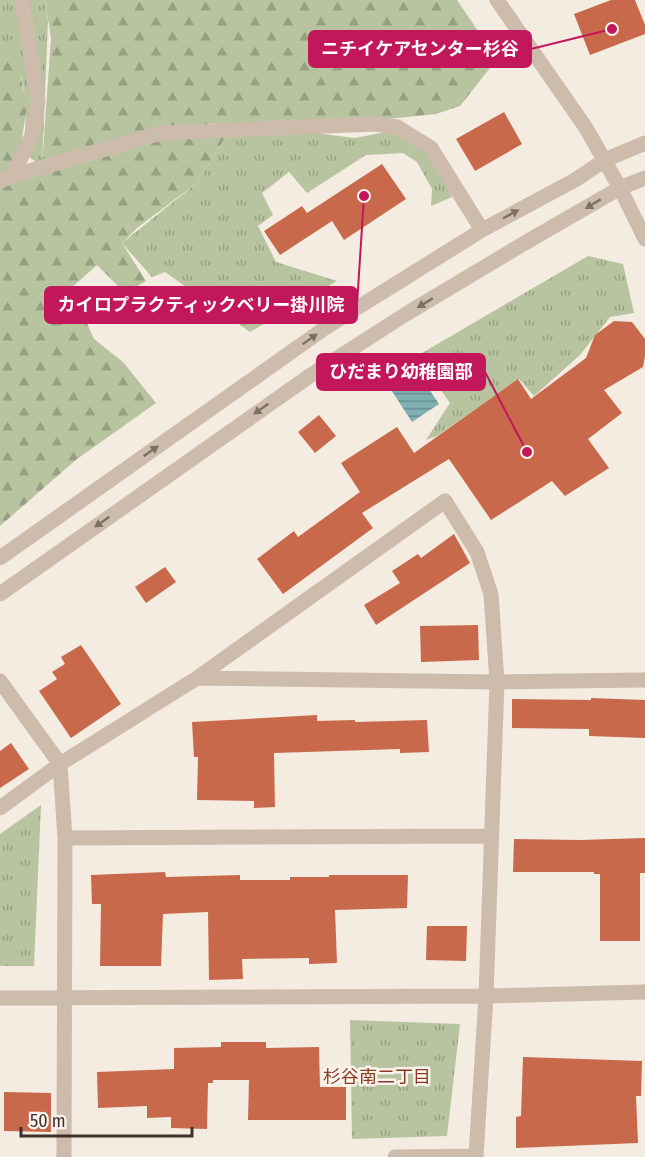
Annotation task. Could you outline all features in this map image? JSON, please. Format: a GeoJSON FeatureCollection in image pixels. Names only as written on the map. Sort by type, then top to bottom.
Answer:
{"type":"FeatureCollection","features":[{"type":"Feature","properties":{"kind":"street"},"geometry":{"type":"LineString","coordinates":[[6,178],[33,133],[38,101],[22,0]]}},
{"type":"Feature","properties":{"kind":"street"},"geometry":{"type":"LineString","coordinates":[[497,0],[586,128],[620,188],[645,239]]}},
{"type":"Feature","properties":{"kind":"street"},"geometry":{"type":"LineString","coordinates":[[6,178],[161,133],[375,124],[397,127],[431,148],[482,230]]}},
{"type":"Feature","properties":{"kind":"street"},"geometry":{"type":"LineString","coordinates":[[0,558],[325,328],[482,230],[575,180],[605,160],[645,143]]}},
{"type":"Feature","properties":{"kind":"street"},"geometry":{"type":"LineString","coordinates":[[0,594],[311,375],[416,308],[620,188],[645,178]]}},
{"type":"Feature","properties":{"kind":"street"},"geometry":{"type":"LineString","coordinates":[[0,808],[60,764],[197,678],[444,501],[477,552],[491,594],[497,682],[486,996],[476,1156],[395,1157]]}},
{"type":"Feature","properties":{"kind":"street"},"geometry":{"type":"LineString","coordinates":[[197,678],[497,682],[645,680]]}},
{"type":"Feature","properties":{"kind":"street"},"geometry":{"type":"LineString","coordinates":[[0,681],[60,764],[65,838],[64,1157]]}},
{"type":"Feature","properties":{"kind":"street"},"geometry":{"type":"LineString","coordinates":[[65,838],[491,836]]}},
{"type":"Feature","properties":{"kind":"street"},"geometry":{"type":"LineString","coordinates":[[0,998],[65,1000],[486,996],[645,992]]}},
{"type":"Feature","properties":{"kind":"green space"},"geometry":{"type":"Polygon","coordinates":[[[0,0],[45,0],[48,21],[42,167],[23,152],[25,94],[17,67],[0,42],[0,0]]]}},
{"type":"Feature","properties":{"kind":"green space"},"geometry":{"type":"Polygon","coordinates":[[[45,0],[457,0],[497,59],[460,106],[436,114],[310,127],[213,123],[157,135],[230,130],[197,183],[137,228],[122,243],[146,281],[125,293],[97,265],[71,288],[94,339],[123,362],[156,403],[77,459],[0,526],[0,42],[12,54],[19,69],[27,105],[21,145],[4,175],[42,166],[51,38],[45,0]]]}},
{"type":"Feature","properties":{"kind":"green space"},"geometry":{"type":"Polygon","coordinates":[[[276,128],[355,138],[386,132],[414,138],[440,164],[452,197],[431,206],[432,189],[417,162],[403,153],[366,155],[307,193],[289,172],[262,193],[273,215],[258,226],[276,262],[337,281],[250,332],[165,272],[152,277],[122,243],[197,183],[230,130],[276,128]]]}},
{"type":"Feature","properties":{"kind":"green space"},"geometry":{"type":"Polygon","coordinates":[[[588,256],[623,264],[634,313],[610,317],[580,355],[534,396],[519,379],[437,436],[426,440],[450,403],[417,356],[588,256]]]}},
{"type":"Feature","properties":{"kind":"green space"},"geometry":{"type":"Polygon","coordinates":[[[41,805],[34,966],[0,966],[0,834],[41,805]]]}},
{"type":"Feature","properties":{"kind":"green space"},"geometry":{"type":"Polygon","coordinates":[[[350,1020],[460,1024],[447,1136],[352,1139],[350,1020]]]}},
{"type":"Feature","properties":{"kind":"water"},"geometry":{"type":"Polygon","coordinates":[[[412,364],[439,404],[412,422],[386,382],[412,364]]]}},
{"type":"Feature","properties":{"kind":"building"},"geometry":{"type":"Polygon","coordinates":[[[611,0],[635,0],[645,25],[645,34],[590,55],[574,14],[611,0]]]}},
{"type":"Feature","properties":{"kind":"building"},"geometry":{"type":"Polygon","coordinates":[[[504,112],[522,144],[475,171],[456,139],[504,112]]]}},
{"type":"Feature","properties":{"kind":"building"},"geometry":{"type":"Polygon","coordinates":[[[382,164],[406,199],[344,240],[332,221],[280,255],[264,231],[302,206],[307,213],[382,164]]]}},
{"type":"Feature","properties":{"kind":"building"},"geometry":{"type":"Polygon","coordinates":[[[614,321],[632,322],[645,339],[645,356],[643,367],[604,390],[622,413],[588,439],[609,468],[565,496],[552,481],[491,520],[449,459],[362,513],[373,528],[283,594],[257,559],[294,531],[298,537],[360,492],[341,463],[397,427],[414,453],[518,379],[531,399],[586,358],[595,335],[614,321]]]}},
{"type":"Feature","properties":{"kind":"building"},"geometry":{"type":"Polygon","coordinates":[[[319,415],[336,436],[315,453],[298,432],[319,415]]]}},
{"type":"Feature","properties":{"kind":"building"},"geometry":{"type":"Polygon","coordinates":[[[454,534],[470,563],[376,625],[364,605],[400,583],[392,571],[418,554],[421,558],[454,534]]]}},
{"type":"Feature","properties":{"kind":"building"},"geometry":{"type":"Polygon","coordinates":[[[165,567],[176,582],[146,603],[135,587],[165,567]]]}},
{"type":"Feature","properties":{"kind":"building"},"geometry":{"type":"Polygon","coordinates":[[[478,625],[479,660],[421,662],[420,626],[478,625]]]}},
{"type":"Feature","properties":{"kind":"building"},"geometry":{"type":"Polygon","coordinates":[[[81,645],[121,704],[71,738],[39,691],[57,679],[52,672],[65,664],[61,657],[81,645]]]}},
{"type":"Feature","properties":{"kind":"building"},"geometry":{"type":"Polygon","coordinates":[[[591,698],[645,700],[645,738],[589,736],[589,729],[512,728],[512,699],[591,700],[591,698]]]}},
{"type":"Feature","properties":{"kind":"building"},"geometry":{"type":"Polygon","coordinates":[[[317,715],[317,721],[427,720],[429,752],[400,753],[400,749],[274,753],[275,807],[254,808],[254,801],[197,800],[198,757],[194,757],[192,722],[317,715]]]}},
{"type":"Feature","properties":{"kind":"building"},"geometry":{"type":"Polygon","coordinates":[[[11,743],[29,769],[0,788],[0,751],[11,743]]]}},
{"type":"Feature","properties":{"kind":"building"},"geometry":{"type":"Polygon","coordinates":[[[645,838],[645,873],[640,873],[640,941],[600,941],[600,874],[594,874],[594,872],[513,872],[514,839],[645,838]]]}},
{"type":"Feature","properties":{"kind":"building"},"geometry":{"type":"Polygon","coordinates":[[[165,872],[166,877],[240,875],[240,880],[290,880],[290,877],[329,877],[329,875],[408,875],[407,908],[335,910],[337,963],[309,964],[309,958],[242,959],[243,979],[209,980],[208,912],[163,914],[161,966],[100,966],[101,904],[92,904],[91,875],[165,872]]]}},
{"type":"Feature","properties":{"kind":"building"},"geometry":{"type":"Polygon","coordinates":[[[427,926],[467,926],[466,961],[426,960],[427,926]]]}},
{"type":"Feature","properties":{"kind":"building"},"geometry":{"type":"Polygon","coordinates":[[[221,1042],[266,1042],[266,1048],[319,1047],[320,1087],[346,1087],[346,1120],[248,1120],[249,1080],[213,1080],[213,1083],[208,1083],[207,1129],[171,1128],[171,1117],[147,1118],[147,1106],[98,1108],[97,1072],[174,1069],[174,1048],[221,1047],[221,1042]]]}},
{"type":"Feature","properties":{"kind":"building"},"geometry":{"type":"Polygon","coordinates":[[[523,1057],[642,1061],[641,1096],[636,1096],[638,1143],[516,1148],[516,1117],[521,1116],[523,1057]]]}},
{"type":"Feature","properties":{"kind":"building"},"geometry":{"type":"Polygon","coordinates":[[[4,1092],[51,1093],[51,1132],[4,1131],[4,1092]]]}},
{"type":"Feature","properties":{"kind":"place","name":"ニチイケアセンター杉谷"},"geometry":{"type":"Point","coordinates":[612,29]}},
{"type":"Feature","properties":{"kind":"place","name":"カイロプラクティックベリー掛川院"},"geometry":{"type":"Point","coordinates":[364,196]}},
{"type":"Feature","properties":{"kind":"place","name":"ひだまり幼稚園部"},"geometry":{"type":"Point","coordinates":[527,452]}},
{"type":"Feature","properties":{"kind":"district","name":"杉谷南二丁目"},"geometry":{"type":"Point","coordinates":[377,1077]}}]}
